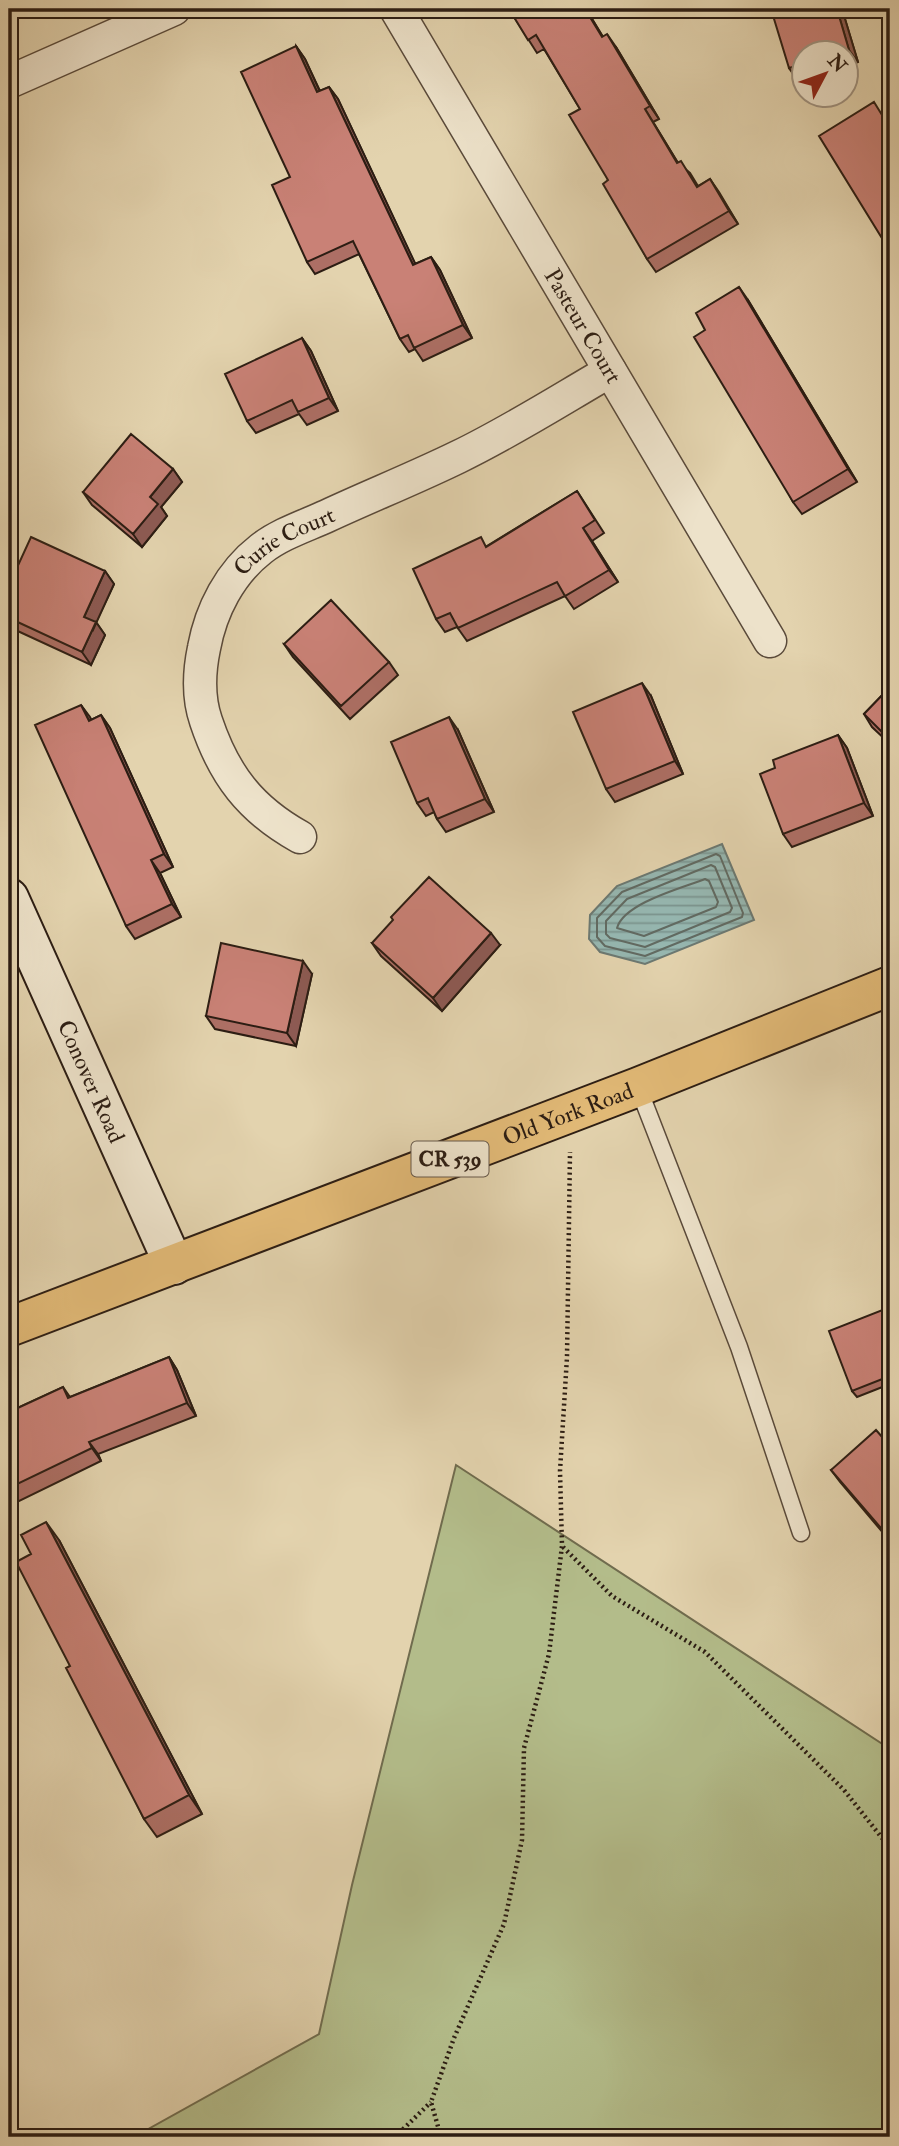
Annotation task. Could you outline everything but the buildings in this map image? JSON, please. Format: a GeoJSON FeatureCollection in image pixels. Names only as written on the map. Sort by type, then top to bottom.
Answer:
{"type":"FeatureCollection","features":[{"type":"Feature","properties":{"kind":"main road","name":"Old York Road"},"geometry":{"type":"LineString","coordinates":[[9,1327],[638,1087],[890,986]]}},
{"type":"Feature","properties":{"kind":"street"},"geometry":{"type":"LineString","coordinates":[[9,82],[174,9]]}},
{"type":"Feature","properties":{"kind":"street","name":"Pasteur Court"},"geometry":{"type":"LineString","coordinates":[[396,9],[770,641]]}},
{"type":"Feature","properties":{"kind":"street","name":"Curie Court"},"geometry":{"type":"LineString","coordinates":[[300,838],[279,826],[249,801],[219,756],[204,715],[200,681],[204,645],[213,613],[229,585],[250,559],[276,539],[457,458],[610,370]]}},
{"type":"Feature","properties":{"kind":"street","name":"Conover Road"},"geometry":{"type":"LineString","coordinates":[[9,898],[174,1265]]}},
{"type":"Feature","properties":{"kind":"lane"},"geometry":{"type":"LineString","coordinates":[[638,1087],[739,1346],[801,1533]]}},
{"type":"Feature","properties":{"kind":"path"},"geometry":{"type":"LineString","coordinates":[[395,2137],[430,2102],[454,2038],[504,1924],[522,1840],[524,1748],[549,1654],[562,1546],[560,1471],[567,1357],[571,1112]]}},
{"type":"Feature","properties":{"kind":"path"},"geometry":{"type":"LineString","coordinates":[[562,1546],[612,1596],[705,1652],[844,1790],[890,1848]]}},
{"type":"Feature","properties":{"kind":"path"},"geometry":{"type":"LineString","coordinates":[[430,2102],[441,2137]]}},
{"type":"Feature","properties":{"kind":"green space"},"geometry":{"type":"Polygon","coordinates":[[[456,1465],[890,1749],[890,2137],[134,2137],[319,2034],[352,1885],[456,1465]]]}},
{"type":"Feature","properties":{"kind":"water"},"geometry":{"type":"Polygon","coordinates":[[[722,844],[754,920],[645,964],[600,952],[589,939],[590,915],[617,886],[722,844]]]}}]}
